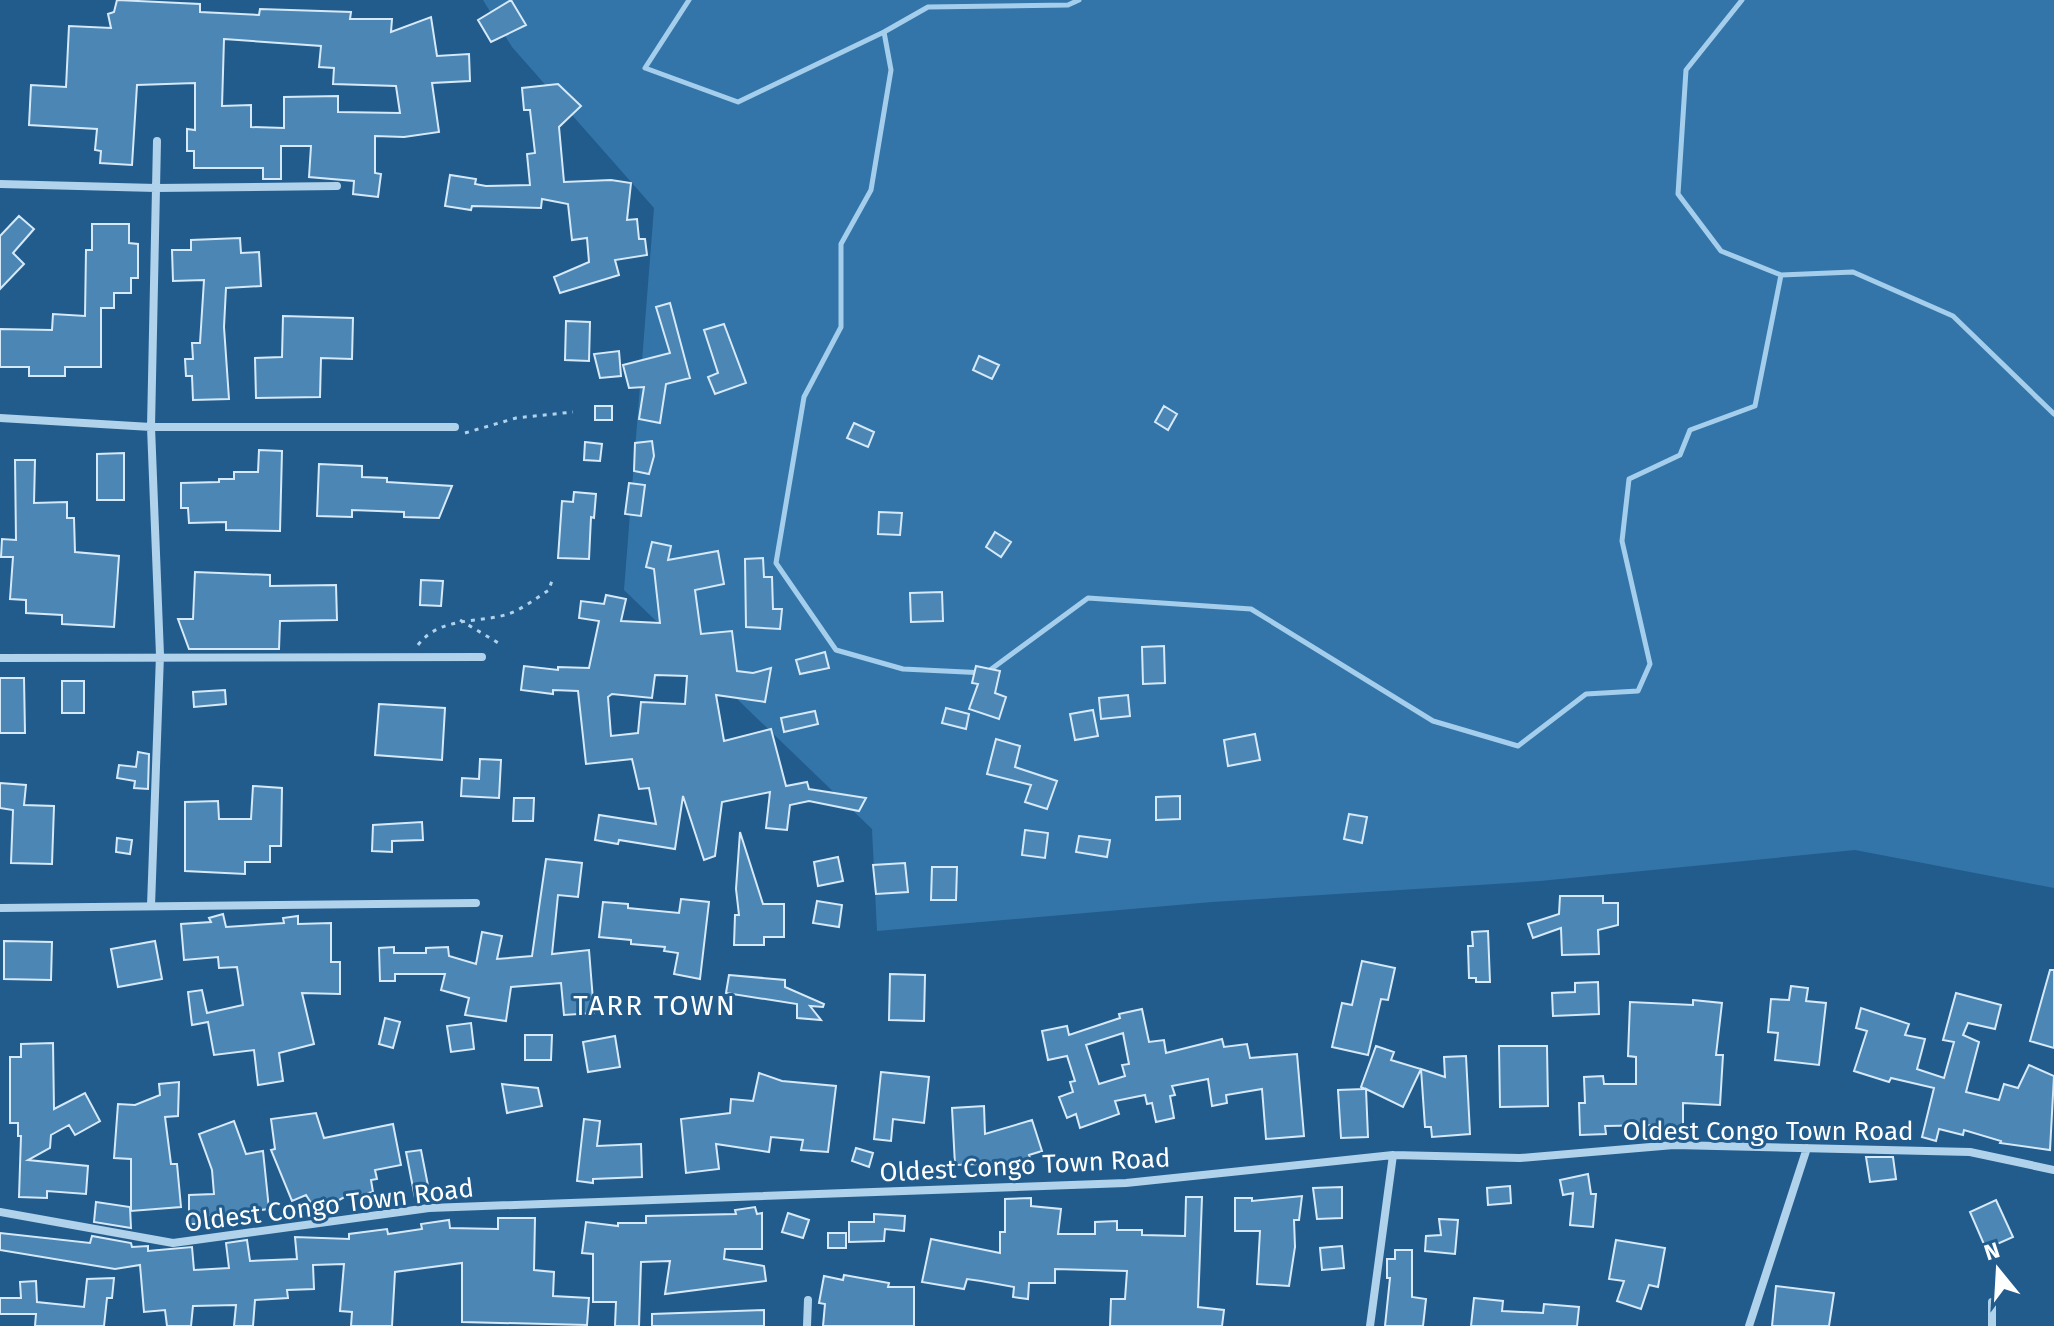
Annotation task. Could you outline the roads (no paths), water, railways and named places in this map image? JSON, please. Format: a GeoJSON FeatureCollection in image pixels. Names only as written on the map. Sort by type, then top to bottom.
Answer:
{"type":"FeatureCollection","features":[{"type":"Feature","properties":{"kind":"street"},"geometry":{"type":"LineString","coordinates":[[151,906],[160,655],[151,427],[157,141]]}},
{"type":"Feature","properties":{"kind":"street"},"geometry":{"type":"LineString","coordinates":[[0,184],[156,188],[337,186]]}},
{"type":"Feature","properties":{"kind":"street"},"geometry":{"type":"LineString","coordinates":[[0,418],[151,427],[455,427]]}},
{"type":"Feature","properties":{"kind":"street"},"geometry":{"type":"LineString","coordinates":[[0,658],[160,655],[482,657]]}},
{"type":"Feature","properties":{"kind":"street"},"geometry":{"type":"LineString","coordinates":[[0,908],[476,903]]}},
{"type":"Feature","properties":{"kind":"street","name":"Oldest Congo Town Road"},"geometry":{"type":"LineString","coordinates":[[0,1212],[173,1243],[429,1208],[1126,1183],[1393,1155],[1520,1158],[1674,1145],[1807,1148],[1970,1152],[2054,1170]]}},
{"type":"Feature","properties":{"kind":"street"},"geometry":{"type":"LineString","coordinates":[[1749,1326],[1807,1148]]}},
{"type":"Feature","properties":{"kind":"street"},"geometry":{"type":"LineString","coordinates":[[1370,1326],[1393,1155]]}},
{"type":"Feature","properties":{"kind":"street"},"geometry":{"type":"LineString","coordinates":[[807,1326],[808,1300]]}},
{"type":"Feature","properties":{"kind":"street"},"geometry":{"type":"LineString","coordinates":[[1992,1302],[1992,1326]]}},
{"type":"Feature","properties":{"kind":"waterway"},"geometry":{"type":"LineString","coordinates":[[689,0],[645,68],[738,102],[884,32],[928,7],[1068,5],[1079,0]]}},
{"type":"Feature","properties":{"kind":"waterway"},"geometry":{"type":"LineString","coordinates":[[1742,0],[1686,70],[1678,194],[1721,251],[1781,275],[1853,272],[1953,316],[2054,414]]}},
{"type":"Feature","properties":{"kind":"waterway"},"geometry":{"type":"LineString","coordinates":[[884,32],[891,70],[871,190],[841,244],[841,327],[804,397],[776,563],[836,650],[903,669],[986,673],[1088,598],[1251,609],[1433,721],[1518,746],[1586,694],[1638,691],[1650,664],[1622,541],[1629,479],[1680,455],[1690,430],[1755,406],[1781,275]]}},
{"type":"Feature","properties":{"kind":"district","name":"TARR TOWN"},"geometry":{"type":"Point","coordinates":[655,1005]}}]}
